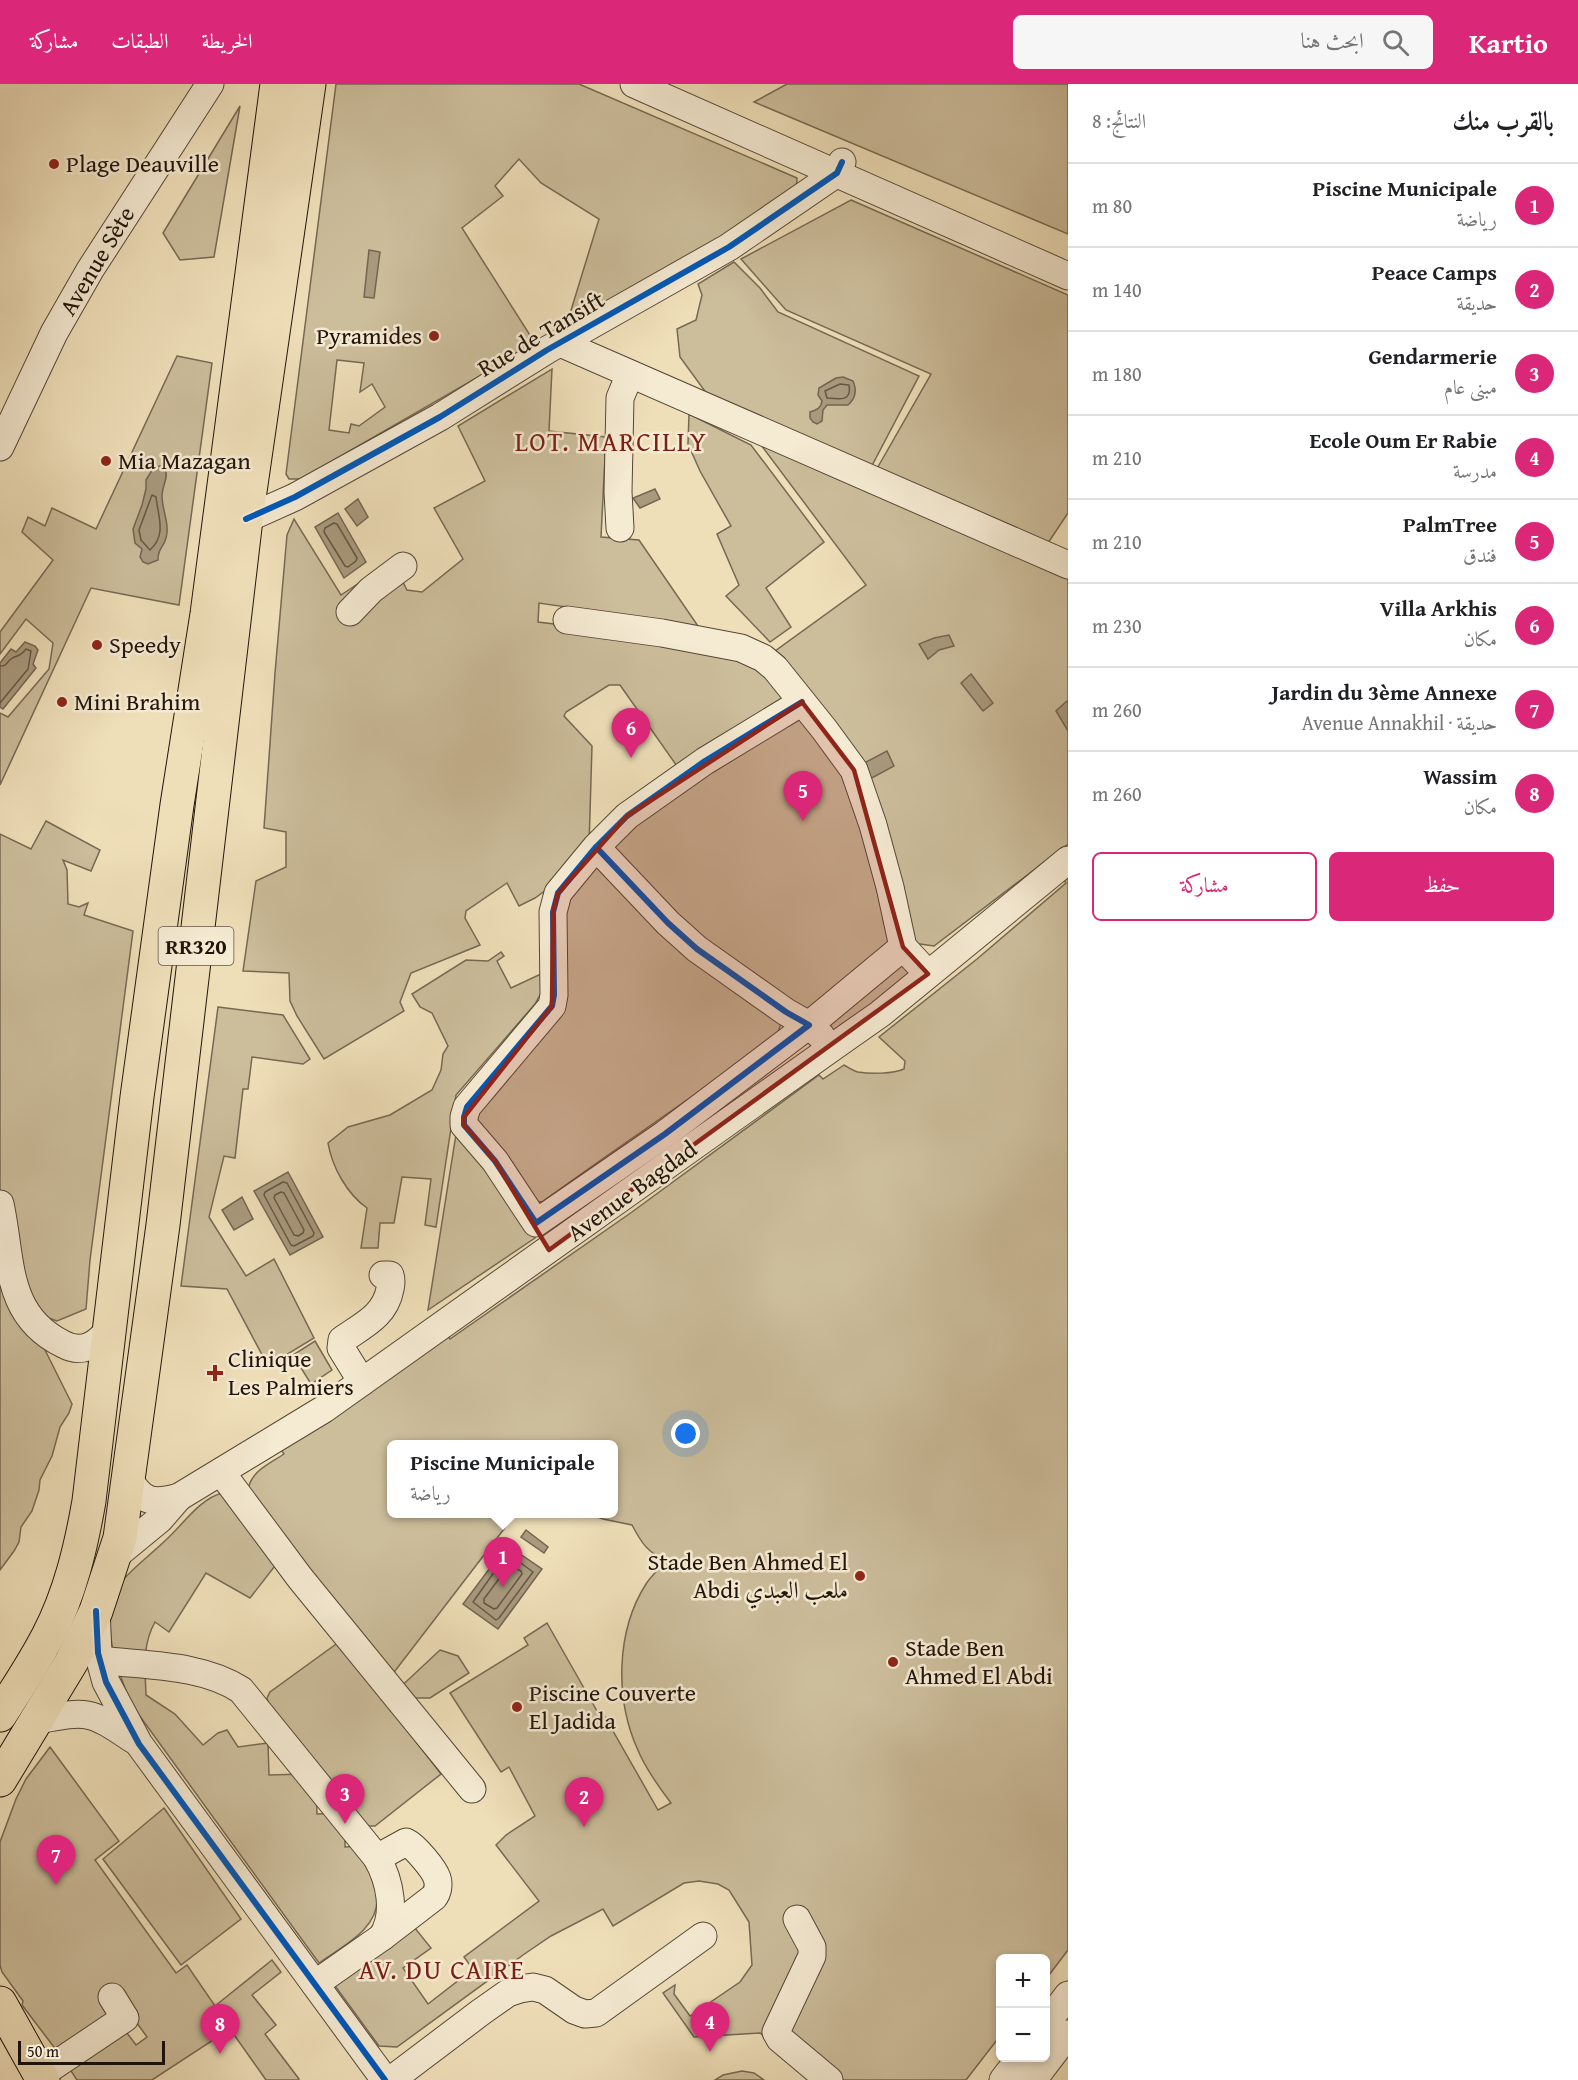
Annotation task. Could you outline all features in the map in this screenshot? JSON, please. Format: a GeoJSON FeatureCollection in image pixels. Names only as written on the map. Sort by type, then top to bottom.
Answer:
{"type":"FeatureCollection","features":[{"type":"Feature","properties":{"kind":"main road","name":"RR320"},"geometry":{"type":"LineString","coordinates":[[0,1715],[48,1635],[73,1575],[89,1501],[137,1097],[177,805],[207,614],[277,84]]}},
{"type":"Feature","properties":{"kind":"main road","name":"RR320"},"geometry":{"type":"LineString","coordinates":[[0,1780],[72,1661],[96,1611],[120,1538],[163,1225],[246,519],[309,84]]}},
{"type":"Feature","properties":{"kind":"main road"},"geometry":{"type":"LineString","coordinates":[[0,2003],[41,2078]]}},
{"type":"Feature","properties":{"kind":"street","name":"Avenue Sète"},"geometry":{"type":"LineString","coordinates":[[0,447],[54,333],[90,270],[210,84]]}},
{"type":"Feature","properties":{"kind":"street"},"geometry":{"type":"LineString","coordinates":[[634,84],[1068,261]]}},
{"type":"Feature","properties":{"kind":"street"},"geometry":{"type":"LineString","coordinates":[[666,84],[1068,276]]}},
{"type":"Feature","properties":{"kind":"street","name":"Rue de Tansift"},"geometry":{"type":"LineString","coordinates":[[246,519],[295,497],[385,448],[729,247],[839,168]]}},
{"type":"Feature","properties":{"kind":"street"},"geometry":{"type":"LineString","coordinates":[[560,344],[1068,565]]}},
{"type":"Feature","properties":{"kind":"street"},"geometry":{"type":"LineString","coordinates":[[620,528],[618,492],[620,398],[630,374]]}},
{"type":"Feature","properties":{"kind":"street"},"geometry":{"type":"LineString","coordinates":[[351,612],[371,590],[403,566]]}},
{"type":"Feature","properties":{"kind":"street"},"geometry":{"type":"LineString","coordinates":[[567,620],[652,631],[741,648],[763,657],[775,668],[845,755],[860,784],[890,887],[903,947],[928,975]]}},
{"type":"Feature","properties":{"kind":"street"},"geometry":{"type":"LineString","coordinates":[[549,1250],[536,1223],[495,1161],[464,1125],[464,1116],[467,1107],[552,1006],[554,901],[596,847],[627,816],[705,761],[802,702]]}},
{"type":"Feature","properties":{"kind":"street"},"geometry":{"type":"LineString","coordinates":[[596,847],[668,923],[697,949],[809,1025],[833,1047]]}},
{"type":"Feature","properties":{"kind":"street","name":"Avenue Bagdad"},"geometry":{"type":"LineString","coordinates":[[179,1497],[324,1409],[880,1014],[1068,860]]}},
{"type":"Feature","properties":{"kind":"street"},"geometry":{"type":"LineString","coordinates":[[536,1223],[665,1134],[809,1025],[903,947]]}},
{"type":"Feature","properties":{"kind":"street"},"geometry":{"type":"LineString","coordinates":[[0,1204],[10,1268],[20,1301],[27,1315],[90,1370],[103,1390]]}},
{"type":"Feature","properties":{"kind":"street"},"geometry":{"type":"LineString","coordinates":[[362,1382],[341,1348],[342,1340],[382,1311],[388,1301],[392,1279],[390,1275],[383,1275]]}},
{"type":"Feature","properties":{"kind":"street"},"geometry":{"type":"LineString","coordinates":[[58,1342],[68,1347],[90,1346],[99,1342],[110,1329]]}},
{"type":"Feature","properties":{"kind":"street"},"geometry":{"type":"LineString","coordinates":[[221,1472],[300,1578],[385,1684],[417,1719],[472,1790]]}},
{"type":"Feature","properties":{"kind":"street"},"geometry":{"type":"LineString","coordinates":[[128,1478],[136,1492],[150,1501],[179,1497]]}},
{"type":"Feature","properties":{"kind":"street"},"geometry":{"type":"LineString","coordinates":[[115,1556],[160,1520],[179,1497]]}},
{"type":"Feature","properties":{"kind":"street"},"geometry":{"type":"LineString","coordinates":[[96,1611],[100,1660],[106,1682],[140,1744],[385,2080]]}},
{"type":"Feature","properties":{"kind":"street"},"geometry":{"type":"LineString","coordinates":[[100,1660],[149,1664],[199,1673],[229,1682],[241,1690],[377,1858],[384,1870],[390,1902],[389,1926],[382,1936]]}},
{"type":"Feature","properties":{"kind":"street"},"geometry":{"type":"LineString","coordinates":[[38,1720],[70,1714],[89,1715],[107,1722],[140,1744]]}},
{"type":"Feature","properties":{"kind":"street"},"geometry":{"type":"LineString","coordinates":[[315,1984],[434,1897],[437,1892],[438,1879],[413,1845],[406,1842],[377,1858]]}},
{"type":"Feature","properties":{"kind":"street"},"geometry":{"type":"LineString","coordinates":[[797,1919],[812,1947],[812,1956],[776,2032],[780,2039],[829,2080]]}},
{"type":"Feature","properties":{"kind":"street"},"geometry":{"type":"LineString","coordinates":[[391,2080],[508,1993],[533,1987],[545,1990],[574,2010],[585,2014],[596,2013],[703,1936]]}},
{"type":"Feature","properties":{"kind":"street"},"geometry":{"type":"LineString","coordinates":[[1050,2019],[1068,1995]]}},
{"type":"Feature","properties":{"kind":"street"},"geometry":{"type":"LineString","coordinates":[[41,2078],[125,2017]]}},
{"type":"Feature","properties":{"kind":"street"},"geometry":{"type":"LineString","coordinates":[[1033,2080],[1068,2034]]}},
{"type":"Feature","properties":{"kind":"street"},"geometry":{"type":"LineString","coordinates":[[1003,2080],[1017,2062]]}},
{"type":"Feature","properties":{"kind":"highlighted area"},"geometry":{"type":"Polygon","coordinates":[[[802,702],[854,770],[903,947],[928,974],[549,1250],[495,1161],[464,1125],[464,1117],[552,1006],[553,912],[558,893],[627,816],[802,702]]]}},
{"type":"Feature","properties":{"kind":"shaded area"},"geometry":{"type":"Polygon","coordinates":[[[336,84],[579,84],[797,178],[796,195],[565,330],[599,219],[541,183],[519,159],[495,186],[503,196],[462,228],[533,340],[532,346],[301,479],[289,479],[286,474],[336,84]],[[337,360],[329,430],[349,433],[351,424],[359,426],[385,407],[372,384],[360,392],[364,363],[337,360]]]}},
{"type":"Feature","properties":{"kind":"shaded area"},"geometry":{"type":"Polygon","coordinates":[[[787,84],[1068,84],[1068,234],[754,102],[787,84]]]}},
{"type":"Feature","properties":{"kind":"shaded area"},"geometry":{"type":"Polygon","coordinates":[[[240,106],[214,257],[180,260],[163,233],[240,106]]]}},
{"type":"Feature","properties":{"kind":"shaded area"},"geometry":{"type":"Polygon","coordinates":[[[851,200],[1068,295],[1068,513],[1046,546],[871,479],[931,374],[786,310],[741,259],[851,200]]]}},
{"type":"Feature","properties":{"kind":"shaded area"},"geometry":{"type":"Polygon","coordinates":[[[734,262],[760,288],[778,312],[919,376],[867,475],[712,401],[680,357],[677,329],[696,320],[702,295],[698,284],[734,262]]]}},
{"type":"Feature","properties":{"kind":"shaded area"},"geometry":{"type":"Polygon","coordinates":[[[177,356],[212,363],[179,605],[91,588],[0,785],[0,713],[8,717],[49,669],[53,643],[26,619],[0,654],[0,632],[53,560],[22,532],[28,517],[45,526],[52,508],[96,529],[177,356]]]}},
{"type":"Feature","properties":{"kind":"shaded area"},"geometry":{"type":"Polygon","coordinates":[[[552,369],[549,431],[606,437],[601,537],[639,540],[698,626],[539,603],[538,622],[629,633],[755,660],[786,690],[784,706],[679,769],[620,685],[609,685],[566,712],[564,716],[592,746],[589,846],[546,890],[535,898],[519,906],[507,883],[466,911],[465,918],[480,945],[411,973],[400,1002],[404,1011],[324,1059],[290,1001],[289,973],[243,971],[256,881],[286,867],[286,832],[264,828],[287,535],[294,519],[341,595],[392,561],[407,590],[422,592],[463,559],[434,508],[485,481],[458,426],[552,369]]]}},
{"type":"Feature","properties":{"kind":"shaded area"},"geometry":{"type":"Polygon","coordinates":[[[689,414],[751,445],[824,542],[766,588],[791,627],[770,642],[726,596],[739,585],[717,534],[731,526],[700,471],[688,444],[689,414]]]}},
{"type":"Feature","properties":{"kind":"shaded area"},"geometry":{"type":"Polygon","coordinates":[[[755,437],[1068,575],[1068,844],[934,946],[913,943],[881,823],[771,654],[866,585],[755,437]]]}},
{"type":"Feature","properties":{"kind":"shaded area"},"geometry":{"type":"Polygon","coordinates":[[[802,719],[848,773],[898,943],[808,1010],[798,1009],[695,937],[612,850],[611,836],[780,720],[802,719]]]}},
{"type":"Feature","properties":{"kind":"shaded area"},"geometry":{"type":"Polygon","coordinates":[[[46,821],[100,850],[91,871],[63,860],[67,870],[68,904],[79,907],[88,903],[84,915],[133,931],[90,1260],[86,1309],[57,1321],[43,1316],[27,1335],[41,1342],[72,1404],[60,1427],[52,1456],[40,1480],[32,1511],[21,1527],[19,1542],[0,1570],[0,834],[31,849],[46,821]]]}},
{"type":"Feature","properties":{"kind":"shaded area"},"geometry":{"type":"Polygon","coordinates":[[[594,860],[781,1024],[776,1037],[747,1058],[542,1202],[535,1201],[472,1121],[557,1009],[562,905],[594,860]]]}},
{"type":"Feature","properties":{"kind":"shaded area","name":"Stade Ben Ahmed El Abdi ملعب العبدي"},"geometry":{"type":"Polygon","coordinates":[[[1068,873],[1068,1950],[1050,1974],[1050,1954],[996,1954],[996,2041],[966,2080],[818,2080],[760,2033],[694,2037],[663,1993],[675,1985],[674,1994],[690,2016],[740,1982],[752,1965],[749,1922],[729,1890],[718,1884],[699,1881],[684,1883],[613,1926],[603,1909],[551,1936],[397,2047],[379,2046],[330,1979],[410,1922],[431,1948],[403,1968],[428,2004],[473,1969],[464,1957],[539,1901],[496,1845],[506,1835],[535,1816],[509,1767],[501,1772],[450,1693],[528,1645],[524,1638],[547,1623],[597,1711],[601,1710],[658,1810],[671,1803],[648,1770],[637,1748],[630,1729],[622,1687],[624,1643],[636,1602],[646,1584],[667,1560],[646,1547],[632,1525],[600,1518],[618,1518],[618,1440],[387,1440],[387,1518],[510,1518],[504,1529],[385,1684],[248,1490],[250,1483],[257,1473],[284,1454],[276,1443],[445,1331],[450,1339],[632,1212],[819,1075],[823,1079],[844,1065],[856,1071],[869,1073],[888,1073],[904,1069],[905,1061],[879,1037],[977,959],[1066,883],[1063,878],[1068,873]]]}},
{"type":"Feature","properties":{"kind":"shaded area"},"geometry":{"type":"Polygon","coordinates":[[[501,952],[504,956],[497,961],[511,988],[543,973],[541,993],[535,1004],[456,1095],[436,1227],[425,1225],[431,1179],[402,1177],[394,1223],[380,1223],[378,1248],[361,1248],[367,1208],[347,1188],[333,1161],[328,1143],[348,1127],[390,1115],[432,1090],[441,1070],[443,1054],[448,1046],[432,1013],[420,1007],[412,994],[466,960],[488,961],[501,952]]]}},
{"type":"Feature","properties":{"kind":"shaded area"},"geometry":{"type":"Polygon","coordinates":[[[898,954],[916,979],[838,1039],[820,1019],[898,954]]]}},
{"type":"Feature","properties":{"kind":"shaded area"},"geometry":{"type":"Polygon","coordinates":[[[218,1007],[283,1015],[310,1059],[303,1064],[252,1057],[248,1089],[243,1089],[235,1158],[224,1156],[209,1217],[246,1276],[274,1259],[314,1338],[268,1366],[227,1289],[181,1286],[218,1007]]]}},
{"type":"Feature","properties":{"kind":"shaded area"},"geometry":{"type":"Polygon","coordinates":[[[458,1122],[530,1225],[535,1238],[428,1310],[458,1122]]]}},
{"type":"Feature","properties":{"kind":"shaded area"},"geometry":{"type":"Polygon","coordinates":[[[315,1341],[332,1370],[311,1384],[293,1355],[315,1341]]]}},
{"type":"Feature","properties":{"kind":"shaded area"},"geometry":{"type":"Polygon","coordinates":[[[222,1493],[278,1562],[250,1598],[206,1573],[169,1632],[155,1622],[146,1648],[146,1695],[175,1714],[203,1745],[218,1733],[227,1730],[238,1747],[268,1743],[269,1775],[305,1774],[316,1786],[317,1814],[339,1813],[345,1821],[345,1847],[365,1846],[374,1877],[376,1908],[366,1927],[357,1936],[319,1963],[131,1704],[113,1652],[111,1611],[121,1583],[200,1506],[222,1493]]]}},
{"type":"Feature","properties":{"kind":"shaded area"},"geometry":{"type":"Polygon","coordinates":[[[339,1642],[441,1774],[375,1826],[365,1823],[267,1698],[270,1692],[339,1642]]]}},
{"type":"Feature","properties":{"kind":"shaded area"},"geometry":{"type":"Polygon","coordinates":[[[440,1650],[458,1656],[469,1673],[430,1698],[414,1698],[394,1693],[440,1650]]]}},
{"type":"Feature","properties":{"kind":"shaded area"},"geometry":{"type":"Polygon","coordinates":[[[50,1747],[119,1841],[95,1860],[176,1973],[187,1965],[215,2006],[272,1960],[281,1972],[252,1995],[276,2025],[265,2034],[298,2080],[266,2080],[230,2029],[152,2080],[77,2080],[65,2062],[121,2025],[136,2045],[147,2037],[114,1991],[116,2015],[60,2055],[22,2005],[23,2001],[2,1972],[0,1965],[0,1842],[26,1779],[50,1747]]]}},
{"type":"Feature","properties":{"kind":"shaded area"},"geometry":{"type":"Polygon","coordinates":[[[164,1808],[241,1919],[181,1965],[103,1859],[164,1808]]]}},
{"type":"Feature","properties":{"kind":"shaded area"},"geometry":{"type":"Polygon","coordinates":[[[742,2071],[754,2073],[764,2080],[715,2080],[723,2075],[742,2071]]]}},
{"type":"Feature","properties":{"kind":"water"},"geometry":{"type":"Polygon","coordinates":[[[369,250],[380,252],[374,298],[364,297],[369,250]]]}},
{"type":"Feature","properties":{"kind":"water"},"geometry":{"type":"Polygon","coordinates":[[[843,377],[853,381],[855,391],[853,400],[848,405],[827,405],[823,410],[822,421],[817,424],[813,422],[810,412],[818,408],[822,401],[818,395],[819,388],[836,378],[843,377]]]}},
{"type":"Feature","properties":{"kind":"water"},"geometry":{"type":"Polygon","coordinates":[[[154,467],[165,468],[166,472],[162,496],[167,533],[158,560],[148,564],[140,557],[142,549],[135,543],[133,529],[142,505],[146,480],[154,467]]]}},
{"type":"Feature","properties":{"kind":"water"},"geometry":{"type":"Polygon","coordinates":[[[655,489],[660,499],[640,508],[633,498],[655,489]]]}},
{"type":"Feature","properties":{"kind":"water"},"geometry":{"type":"Polygon","coordinates":[[[358,499],[368,517],[357,526],[345,509],[358,499]]]}},
{"type":"Feature","properties":{"kind":"water"},"geometry":{"type":"Polygon","coordinates":[[[338,513],[366,562],[344,578],[315,527],[338,513]]]}},
{"type":"Feature","properties":{"kind":"water"},"geometry":{"type":"Polygon","coordinates":[[[949,635],[954,646],[939,650],[928,659],[919,644],[949,635]]]}},
{"type":"Feature","properties":{"kind":"water"},"geometry":{"type":"Polygon","coordinates":[[[25,642],[35,646],[38,650],[33,664],[36,668],[3,709],[0,707],[0,663],[11,649],[16,652],[25,642]]]}},
{"type":"Feature","properties":{"kind":"water"},"geometry":{"type":"Polygon","coordinates":[[[971,674],[993,703],[983,711],[961,683],[971,674]]]}},
{"type":"Feature","properties":{"kind":"water"},"geometry":{"type":"Polygon","coordinates":[[[1068,702],[1068,731],[1056,711],[1068,702]]]}},
{"type":"Feature","properties":{"kind":"water"},"geometry":{"type":"Polygon","coordinates":[[[887,751],[894,766],[870,779],[864,763],[887,751]]]}},
{"type":"Feature","properties":{"kind":"water"},"geometry":{"type":"Polygon","coordinates":[[[288,1172],[323,1237],[290,1255],[254,1191],[288,1172]]]}},
{"type":"Feature","properties":{"kind":"water"},"geometry":{"type":"Polygon","coordinates":[[[242,1197],[253,1219],[234,1230],[222,1210],[242,1197]]]}},
{"type":"Feature","properties":{"kind":"water"},"geometry":{"type":"Polygon","coordinates":[[[526,1530],[548,1547],[544,1553],[521,1537],[526,1530]]]}},
{"type":"Feature","properties":{"kind":"water"},"geometry":{"type":"Polygon","coordinates":[[[507,1545],[542,1569],[498,1629],[463,1604],[507,1545]]]}},
{"type":"Feature","properties":{"kind":"cycle path"},"geometry":{"type":"LineString","coordinates":[[246,519],[295,497],[440,417],[547,350],[729,247],[837,173],[842,162]]}},
{"type":"Feature","properties":{"kind":"cycle path"},"geometry":{"type":"LineString","coordinates":[[596,847],[558,893],[553,912],[554,995],[552,1006],[467,1107],[464,1117],[464,1125],[495,1161],[536,1223],[665,1134],[809,1025],[786,1012],[697,949],[668,923],[596,847],[627,816],[705,761],[802,702]]}},
{"type":"Feature","properties":{"kind":"cycle path"},"geometry":{"type":"LineString","coordinates":[[96,1611],[98,1653],[106,1682],[139,1744],[385,2080]]}},
{"type":"Feature","properties":{"kind":"place","name":"Plage Deauville"},"geometry":{"type":"Point","coordinates":[54,164]}},
{"type":"Feature","properties":{"kind":"place","name":"Pyramides"},"geometry":{"type":"Point","coordinates":[434,336]}},
{"type":"Feature","properties":{"kind":"place","name":"Mia Mazagan"},"geometry":{"type":"Point","coordinates":[106,461]}},
{"type":"Feature","properties":{"kind":"place","name":"Speedy"},"geometry":{"type":"Point","coordinates":[97,645]}},
{"type":"Feature","properties":{"kind":"place","name":"Mini Brahim"},"geometry":{"type":"Point","coordinates":[62,702]}},
{"type":"Feature","properties":{"kind":"place","name":"Villa Arkhis"},"geometry":{"type":"Point","coordinates":[631,758]}},
{"type":"Feature","properties":{"kind":"place","name":"PalmTree"},"geometry":{"type":"Point","coordinates":[803,821]}},
{"type":"Feature","properties":{"kind":"place","name":"Clinique Les Palmiers"},"geometry":{"type":"Point","coordinates":[215,1373]}},
{"type":"Feature","properties":{"kind":"place","name":"Stade Ben Ahmed El Abdi ملعب العبدي"},"geometry":{"type":"Point","coordinates":[860,1576]}},
{"type":"Feature","properties":{"kind":"place","name":"Piscine Municipale"},"geometry":{"type":"Point","coordinates":[503,1587]}},
{"type":"Feature","properties":{"kind":"place","name":"Stade Ben Ahmed El Abdi"},"geometry":{"type":"Point","coordinates":[893,1662]}},
{"type":"Feature","properties":{"kind":"place","name":"Piscine Couverte El Jadida"},"geometry":{"type":"Point","coordinates":[517,1707]}},
{"type":"Feature","properties":{"kind":"place","name":"Gendarmerie"},"geometry":{"type":"Point","coordinates":[345,1824]}},
{"type":"Feature","properties":{"kind":"place","name":"Peace Camps"},"geometry":{"type":"Point","coordinates":[584,1827]}},
{"type":"Feature","properties":{"kind":"place","name":"Jardin du 3ème Annexe"},"geometry":{"type":"Point","coordinates":[56,1885]}},
{"type":"Feature","properties":{"kind":"place","name":"Ecole Oum Er Rabie"},"geometry":{"type":"Point","coordinates":[710,2052]}},
{"type":"Feature","properties":{"kind":"place","name":"Wassim"},"geometry":{"type":"Point","coordinates":[220,2054]}},
{"type":"Feature","properties":{"kind":"district","name":"LOT. MARCILLY"},"geometry":{"type":"Point","coordinates":[611,442]}},
{"type":"Feature","properties":{"kind":"district","name":"AV. DU CAIRE"},"geometry":{"type":"Point","coordinates":[442,1970]}}]}
